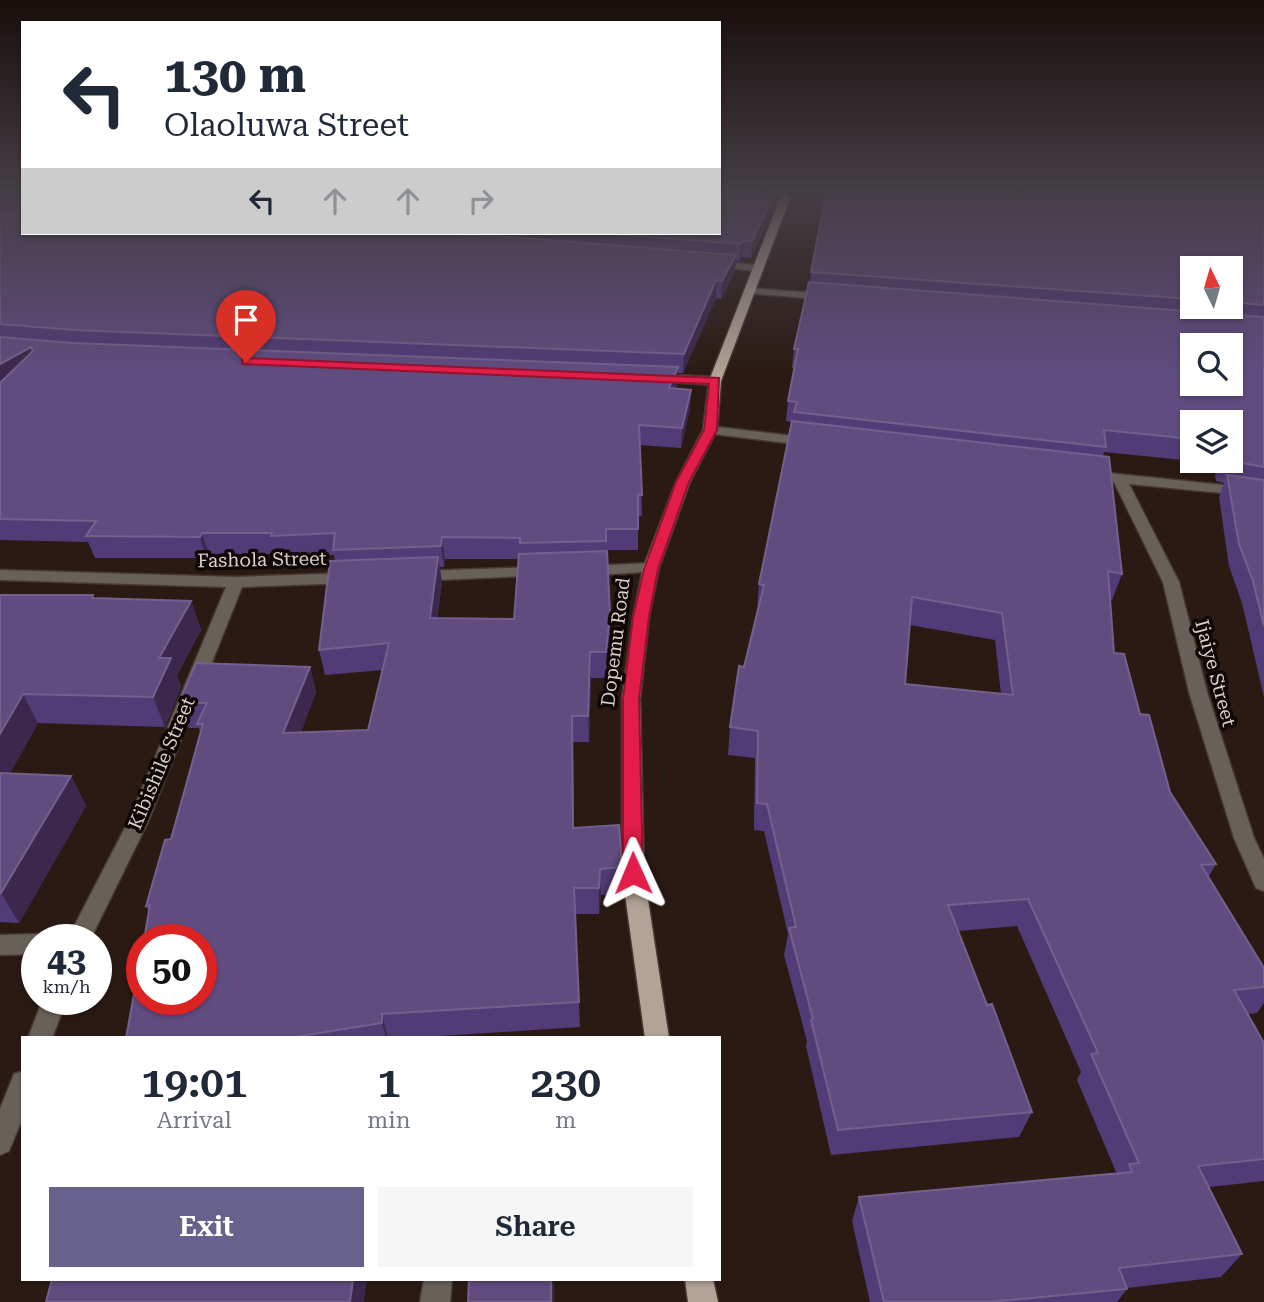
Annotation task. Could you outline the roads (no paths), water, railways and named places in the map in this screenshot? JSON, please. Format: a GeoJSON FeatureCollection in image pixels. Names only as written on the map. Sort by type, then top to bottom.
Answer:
{"type":"FeatureCollection","features":[{"type":"Feature","properties":{"kind":"main road","name":"Dopemu Road"},"geometry":{"type":"LineString","coordinates":[[657,1036],[633,873],[631,699],[641,617],[651,569],[683,482],[710,430],[715,381],[763,254]]}},
{"type":"Feature","properties":{"kind":"main road"},"geometry":{"type":"LineString","coordinates":[[699,1281],[704,1302]]}},
{"type":"Feature","properties":{"kind":"street"},"geometry":{"type":"LineString","coordinates":[[703,264],[757,268]]}},
{"type":"Feature","properties":{"kind":"street"},"geometry":{"type":"LineString","coordinates":[[750,291],[835,298]]}},
{"type":"Feature","properties":{"kind":"street"},"geometry":{"type":"LineString","coordinates":[[646,378],[715,381]]}},
{"type":"Feature","properties":{"kind":"street"},"geometry":{"type":"LineString","coordinates":[[710,430],[820,443]]}},
{"type":"Feature","properties":{"kind":"street"},"geometry":{"type":"LineString","coordinates":[[1079,474],[1233,490],[1264,496]]}},
{"type":"Feature","properties":{"kind":"street","name":"Ijaiye Street"},"geometry":{"type":"LineString","coordinates":[[1120,479],[1171,582],[1198,692],[1244,838],[1264,881]]}},
{"type":"Feature","properties":{"kind":"street"},"geometry":{"type":"LineString","coordinates":[[402,577],[651,569]]}},
{"type":"Feature","properties":{"kind":"street","name":"Fashola Street"},"geometry":{"type":"LineString","coordinates":[[0,575],[236,582],[360,578]]}},
{"type":"Feature","properties":{"kind":"street","name":"Kibishile Street"},"geometry":{"type":"LineString","coordinates":[[86,924],[138,822],[236,582]]}},
{"type":"Feature","properties":{"kind":"street"},"geometry":{"type":"LineString","coordinates":[[0,945],[21,944]]}},
{"type":"Feature","properties":{"kind":"street"},"geometry":{"type":"LineString","coordinates":[[41,1036],[49,1015]]}},
{"type":"Feature","properties":{"kind":"street"},"geometry":{"type":"LineString","coordinates":[[0,1142],[21,1088]]}},
{"type":"Feature","properties":{"kind":"street"},"geometry":{"type":"LineString","coordinates":[[435,1302],[438,1281]]}}]}
